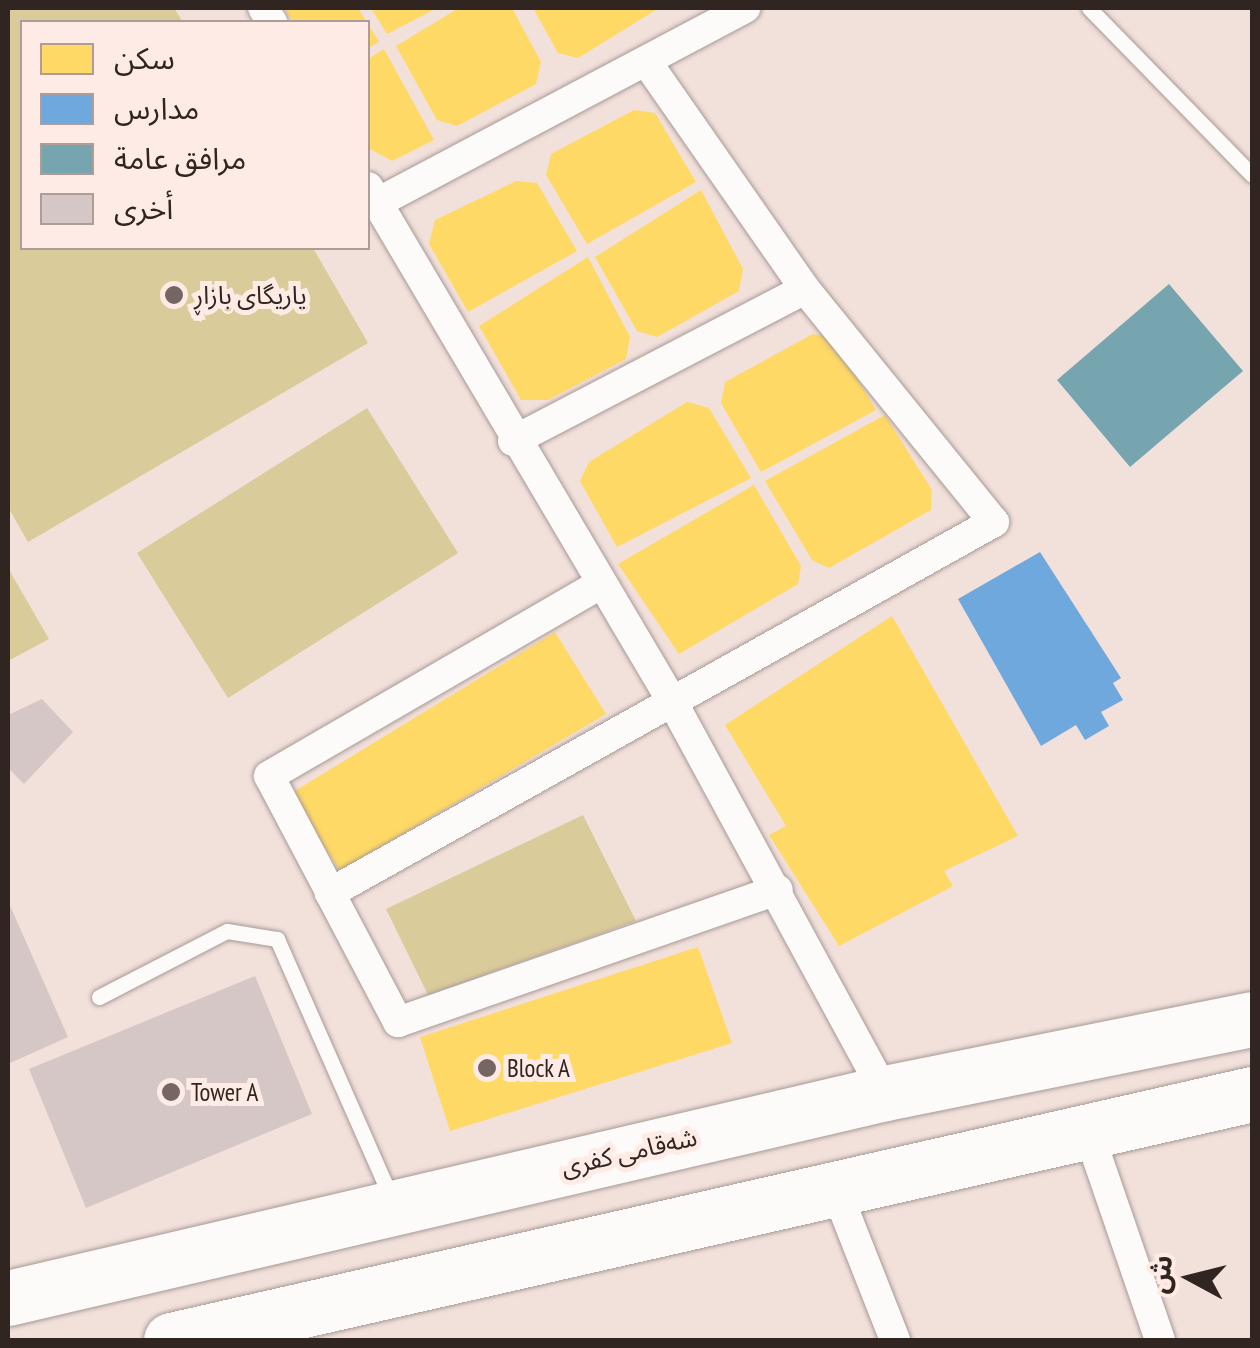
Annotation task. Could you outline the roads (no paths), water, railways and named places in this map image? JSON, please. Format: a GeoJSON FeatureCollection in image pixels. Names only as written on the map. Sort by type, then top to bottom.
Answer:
{"type":"FeatureCollection","features":[{"type":"Feature","properties":{"kind":"highway","name":"شەقامی کفری"},"geometry":{"type":"LineString","coordinates":[[8,1298],[884,1094],[1252,1019]]}},
{"type":"Feature","properties":{"kind":"highway"},"geometry":{"type":"LineString","coordinates":[[171,1340],[834,1185],[1252,1094]]}},
{"type":"Feature","properties":{"kind":"street"},"geometry":{"type":"LineString","coordinates":[[746,8],[648,64],[372,195],[512,442],[672,701],[778,890],[884,1094]]}},
{"type":"Feature","properties":{"kind":"street"},"geometry":{"type":"LineString","coordinates":[[331,893],[994,522],[806,289],[648,64]]}},
{"type":"Feature","properties":{"kind":"street"},"geometry":{"type":"LineString","coordinates":[[512,442],[806,289]]}},
{"type":"Feature","properties":{"kind":"street"},"geometry":{"type":"LineString","coordinates":[[600,584],[269,776],[398,1022],[778,890]]}},
{"type":"Feature","properties":{"kind":"street"},"geometry":{"type":"LineString","coordinates":[[1087,1128],[1160,1340]]}},
{"type":"Feature","properties":{"kind":"street"},"geometry":{"type":"LineString","coordinates":[[834,1185],[895,1340]]}},
{"type":"Feature","properties":{"kind":"lane"},"geometry":{"type":"LineString","coordinates":[[1090,8],[1252,175]]}},
{"type":"Feature","properties":{"kind":"lane"},"geometry":{"type":"LineString","coordinates":[[98,998],[227,931],[277,939],[396,1208]]}},
{"type":"Feature","properties":{"kind":"place","name":"یاریگای بازاڕ"},"geometry":{"type":"Point","coordinates":[174,295]}},
{"type":"Feature","properties":{"kind":"place","name":"Block A"},"geometry":{"type":"Point","coordinates":[487,1068]}},
{"type":"Feature","properties":{"kind":"place","name":"Tower A"},"geometry":{"type":"Point","coordinates":[171,1092]}}]}
